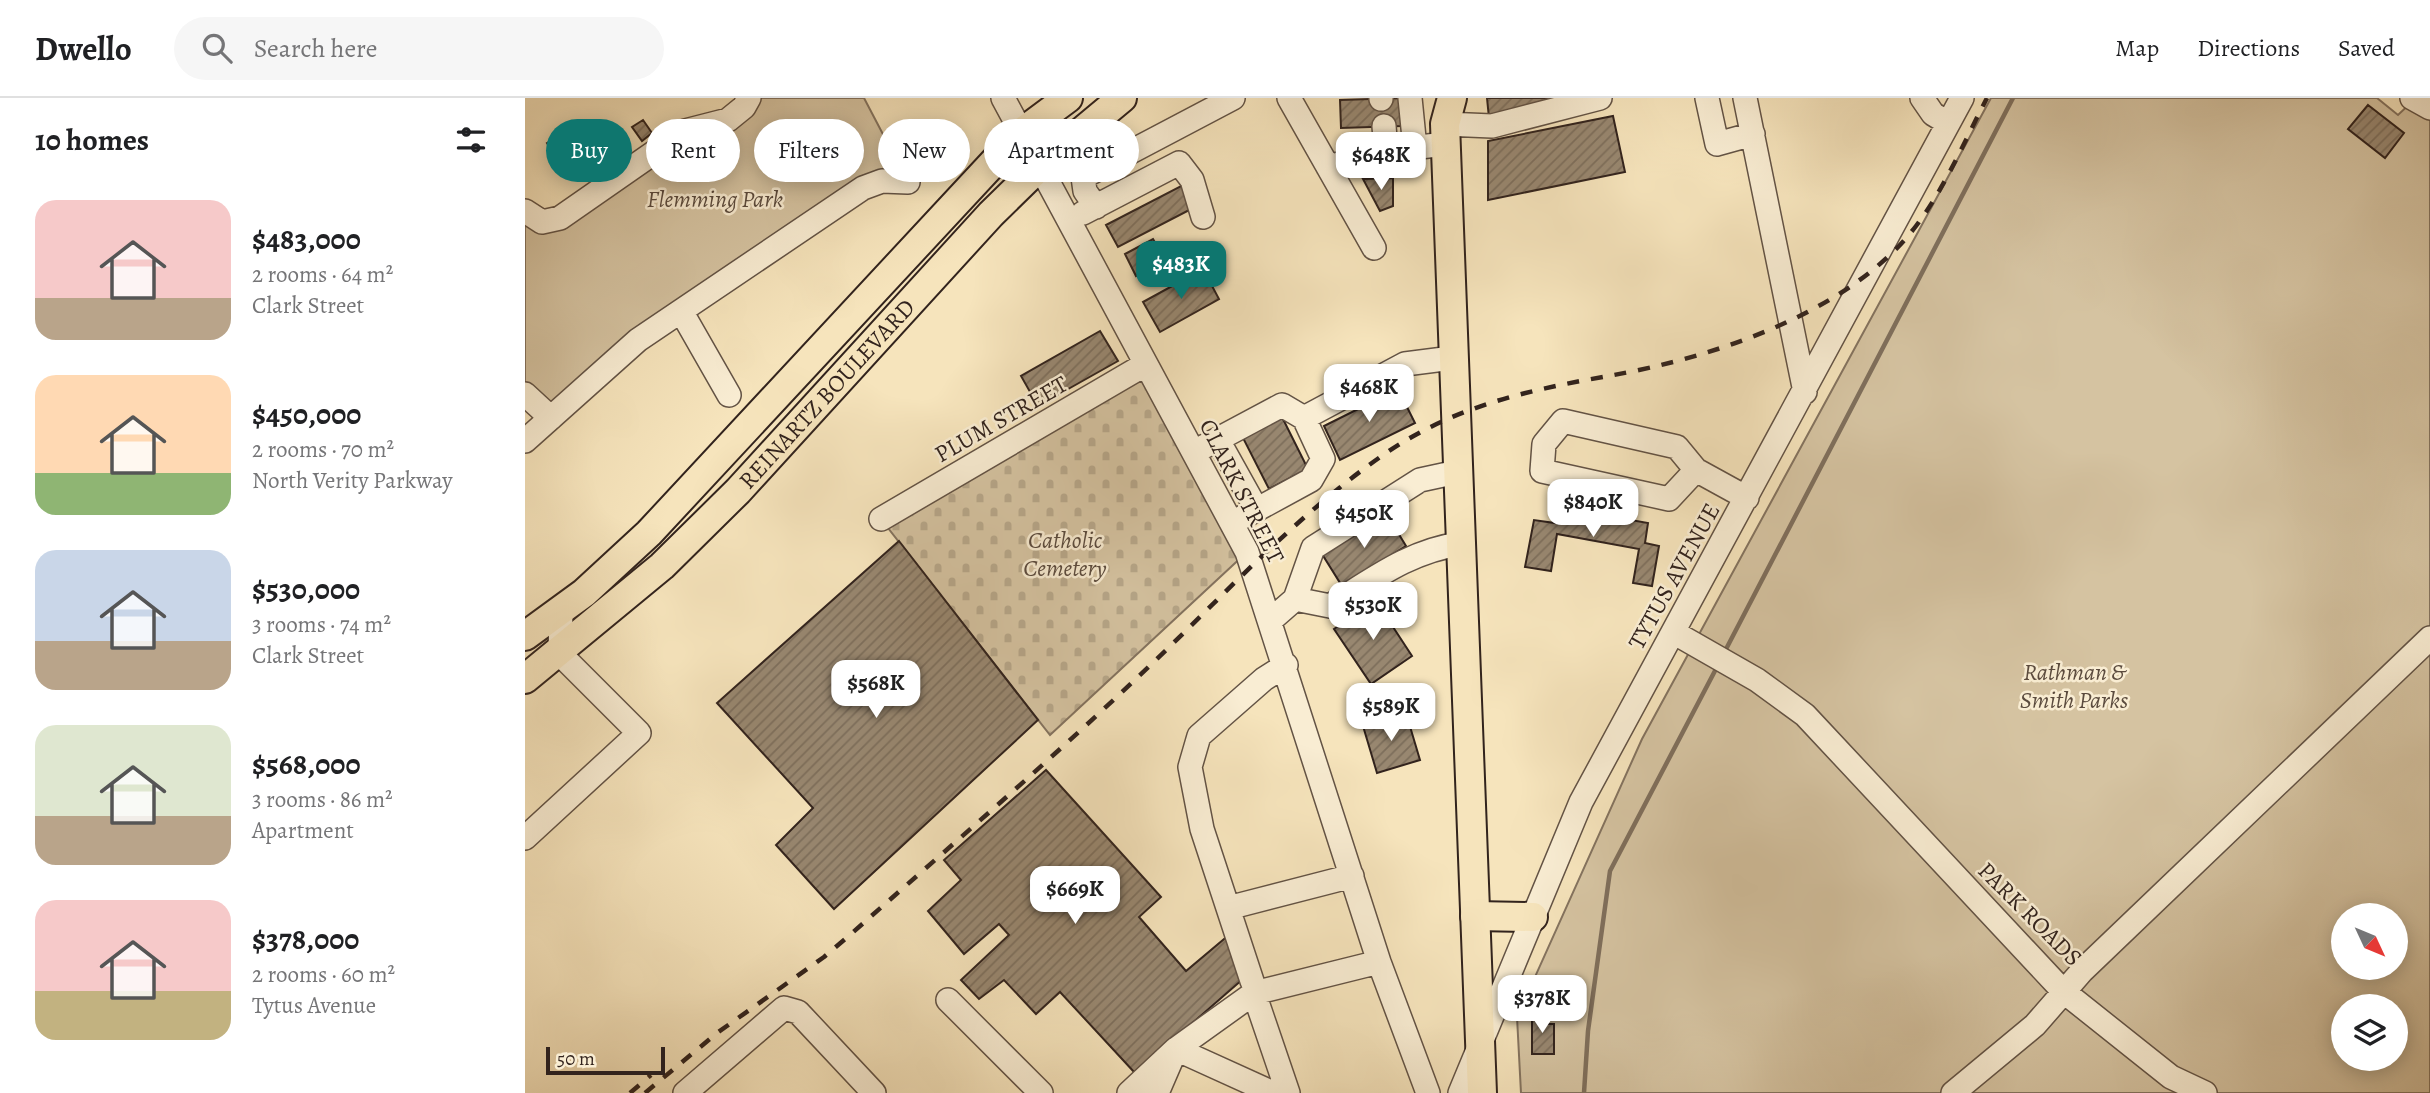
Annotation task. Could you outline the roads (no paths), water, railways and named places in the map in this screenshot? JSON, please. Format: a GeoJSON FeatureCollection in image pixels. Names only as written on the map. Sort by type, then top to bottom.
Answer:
{"type":"FeatureCollection","features":[{"type":"Feature","properties":{"kind":"main road","name":"REINARTZ BOULEVARD"},"geometry":{"type":"LineString","coordinates":[[1039,119],[1068,98]]}},
{"type":"Feature","properties":{"kind":"main road","name":"REINARTZ BOULEVARD"},"geometry":{"type":"LineString","coordinates":[[1097,119],[1122,98]]}},
{"type":"Feature","properties":{"kind":"main road"},"geometry":{"type":"LineString","coordinates":[[1431,98],[1447,122],[1452,358],[1482,1093]]}},
{"type":"Feature","properties":{"kind":"main road","name":"REINARTZ BOULEVARD"},"geometry":{"type":"LineString","coordinates":[[525,636],[561,611],[657,524],[984,172]]}},
{"type":"Feature","properties":{"kind":"main road","name":"REINARTZ BOULEVARD"},"geometry":{"type":"LineString","coordinates":[[525,679],[560,653],[662,566],[739,491],[899,312],[1024,182]]}},
{"type":"Feature","properties":{"kind":"main road"},"geometry":{"type":"LineString","coordinates":[[1475,916],[1533,917]]}},
{"type":"Feature","properties":{"kind":"street"},"geometry":{"type":"LineString","coordinates":[[525,211],[542,222],[560,218],[684,131],[728,120],[744,107],[749,98]]}},
{"type":"Feature","properties":{"kind":"street","name":"CLARK STREET"},"geometry":{"type":"LineString","coordinates":[[1003,98],[1013,119]]}},
{"type":"Feature","properties":{"kind":"street"},"geometry":{"type":"LineString","coordinates":[[1139,148],[1233,98]]}},
{"type":"Feature","properties":{"kind":"street"},"geometry":{"type":"LineString","coordinates":[[1410,98],[1415,148]]}},
{"type":"Feature","properties":{"kind":"street"},"geometry":{"type":"LineString","coordinates":[[1328,167],[1386,151],[1415,148],[1447,122],[1492,127],[1600,98]]}},
{"type":"Feature","properties":{"kind":"street"},"geometry":{"type":"LineString","coordinates":[[1707,98],[1717,144],[1753,134]]}},
{"type":"Feature","properties":{"kind":"street"},"geometry":{"type":"LineString","coordinates":[[1745,98],[1805,392]]}},
{"type":"Feature","properties":{"kind":"street"},"geometry":{"type":"LineString","coordinates":[[1922,98],[1933,114],[1948,122]]}},
{"type":"Feature","properties":{"kind":"street","name":"TYTUS AVENUE"},"geometry":{"type":"LineString","coordinates":[[1459,1093],[1581,802],[1962,98]]}},
{"type":"Feature","properties":{"kind":"street"},"geometry":{"type":"LineString","coordinates":[[2412,98],[2430,107]]}},
{"type":"Feature","properties":{"kind":"street"},"geometry":{"type":"LineString","coordinates":[[1298,101],[1328,167],[1374,248]]}},
{"type":"Feature","properties":{"kind":"street"},"geometry":{"type":"LineString","coordinates":[[1384,126],[1386,151]]}},
{"type":"Feature","properties":{"kind":"street"},"geometry":{"type":"LineString","coordinates":[[1166,133],[1179,163],[1192,180],[1203,217]]}},
{"type":"Feature","properties":{"kind":"street"},"geometry":{"type":"LineString","coordinates":[[1067,220],[1179,163]]}},
{"type":"Feature","properties":{"kind":"street"},"geometry":{"type":"LineString","coordinates":[[1139,169],[1145,181]]}},
{"type":"Feature","properties":{"kind":"street"},"geometry":{"type":"LineString","coordinates":[[525,441],[638,340],[863,188],[879,182]]}},
{"type":"Feature","properties":{"kind":"street","name":"CLARK STREET"},"geometry":{"type":"LineString","coordinates":[[1046,182],[1247,552],[1286,665],[1380,962],[1427,1093]]}},
{"type":"Feature","properties":{"kind":"street"},"geometry":{"type":"LineString","coordinates":[[1084,182],[1085,191],[1095,207]]}},
{"type":"Feature","properties":{"kind":"street"},"geometry":{"type":"LineString","coordinates":[[681,311],[729,396]]}},
{"type":"Feature","properties":{"kind":"street"},"geometry":{"type":"LineString","coordinates":[[1304,418],[1405,365],[1452,358]]}},
{"type":"Feature","properties":{"kind":"street","name":"PLUM STREET"},"geometry":{"type":"LineString","coordinates":[[881,519],[1146,364]]}},
{"type":"Feature","properties":{"kind":"street"},"geometry":{"type":"LineString","coordinates":[[525,394],[551,418]]}},
{"type":"Feature","properties":{"kind":"street"},"geometry":{"type":"LineString","coordinates":[[1193,452],[1282,405],[1304,418],[1323,459],[1311,480],[1232,523]]}},
{"type":"Feature","properties":{"kind":"street"},"geometry":{"type":"LineString","coordinates":[[1696,470],[1669,499],[1542,471],[1544,444],[1563,421],[1677,447],[1696,470],[1747,498]]}},
{"type":"Feature","properties":{"kind":"street"},"geometry":{"type":"LineString","coordinates":[[1218,439],[1257,510]]}},
{"type":"Feature","properties":{"kind":"street"},"geometry":{"type":"LineString","coordinates":[[1271,620],[1295,599],[1313,548],[1420,480],[1457,472]]}},
{"type":"Feature","properties":{"kind":"street"},"geometry":{"type":"LineString","coordinates":[[1295,599],[1330,606],[1413,556],[1433,547],[1461,544]]}},
{"type":"Feature","properties":{"kind":"street"},"geometry":{"type":"LineString","coordinates":[[525,838],[639,733],[560,653],[561,611]]}},
{"type":"Feature","properties":{"kind":"street","name":"PARK ROADS"},"geometry":{"type":"LineString","coordinates":[[1673,632],[1757,680],[1805,715],[2063,990],[2430,638]]}},
{"type":"Feature","properties":{"kind":"street"},"geometry":{"type":"LineString","coordinates":[[1286,665],[1263,679],[1199,736],[1190,767],[1202,830],[1288,1093]]}},
{"type":"Feature","properties":{"kind":"street"},"geometry":{"type":"LineString","coordinates":[[1228,908],[1352,876]]}},
{"type":"Feature","properties":{"kind":"street"},"geometry":{"type":"LineString","coordinates":[[1129,1093],[1176,1049],[1253,987],[1380,962]]}},
{"type":"Feature","properties":{"kind":"street"},"geometry":{"type":"LineString","coordinates":[[1953,1093],[2035,1025],[2063,990],[2160,1069],[2205,1093]]}},
{"type":"Feature","properties":{"kind":"street"},"geometry":{"type":"LineString","coordinates":[[948,1000],[1041,1093]]}},
{"type":"Feature","properties":{"kind":"street"},"geometry":{"type":"LineString","coordinates":[[685,1093],[785,1008],[798,1012],[874,1093]]}},
{"type":"Feature","properties":{"kind":"street"},"geometry":{"type":"LineString","coordinates":[[1157,1093],[1176,1049]]}},
{"type":"Feature","properties":{"kind":"street"},"geometry":{"type":"LineString","coordinates":[[1176,1049],[1273,1093]]}},
{"type":"Feature","properties":{"kind":"waterway"},"geometry":{"type":"LineString","coordinates":[[1724,653],[2013,98]]}},
{"type":"Feature","properties":{"kind":"waterway"},"geometry":{"type":"LineString","coordinates":[[1584,1093],[1588,1031],[1610,871],[1717,667]]}},
{"type":"Feature","properties":{"kind":"railway"},"geometry":{"type":"LineString","coordinates":[[645,1093],[717,1033],[824,957],[851,934],[1068,742],[1290,530],[1355,476],[1414,435],[1467,411],[1550,387],[1691,357],[1734,344],[1817,307],[1855,284],[1888,257],[1916,226],[1945,180],[1987,98]]}},
{"type":"Feature","properties":{"kind":"railway"},"geometry":{"type":"LineString","coordinates":[[630,1093],[651,1075]]}},
{"type":"Feature","properties":{"kind":"park label","name":"Flemming Park"},"geometry":{"type":"Point","coordinates":[715,199]}},
{"type":"Feature","properties":{"kind":"park label","name":"Catholic Cemetery"},"geometry":{"type":"Point","coordinates":[1065,554]}},
{"type":"Feature","properties":{"kind":"park label","name":"Rathman & Smith Parks"},"geometry":{"type":"Point","coordinates":[2074,686]}}]}
